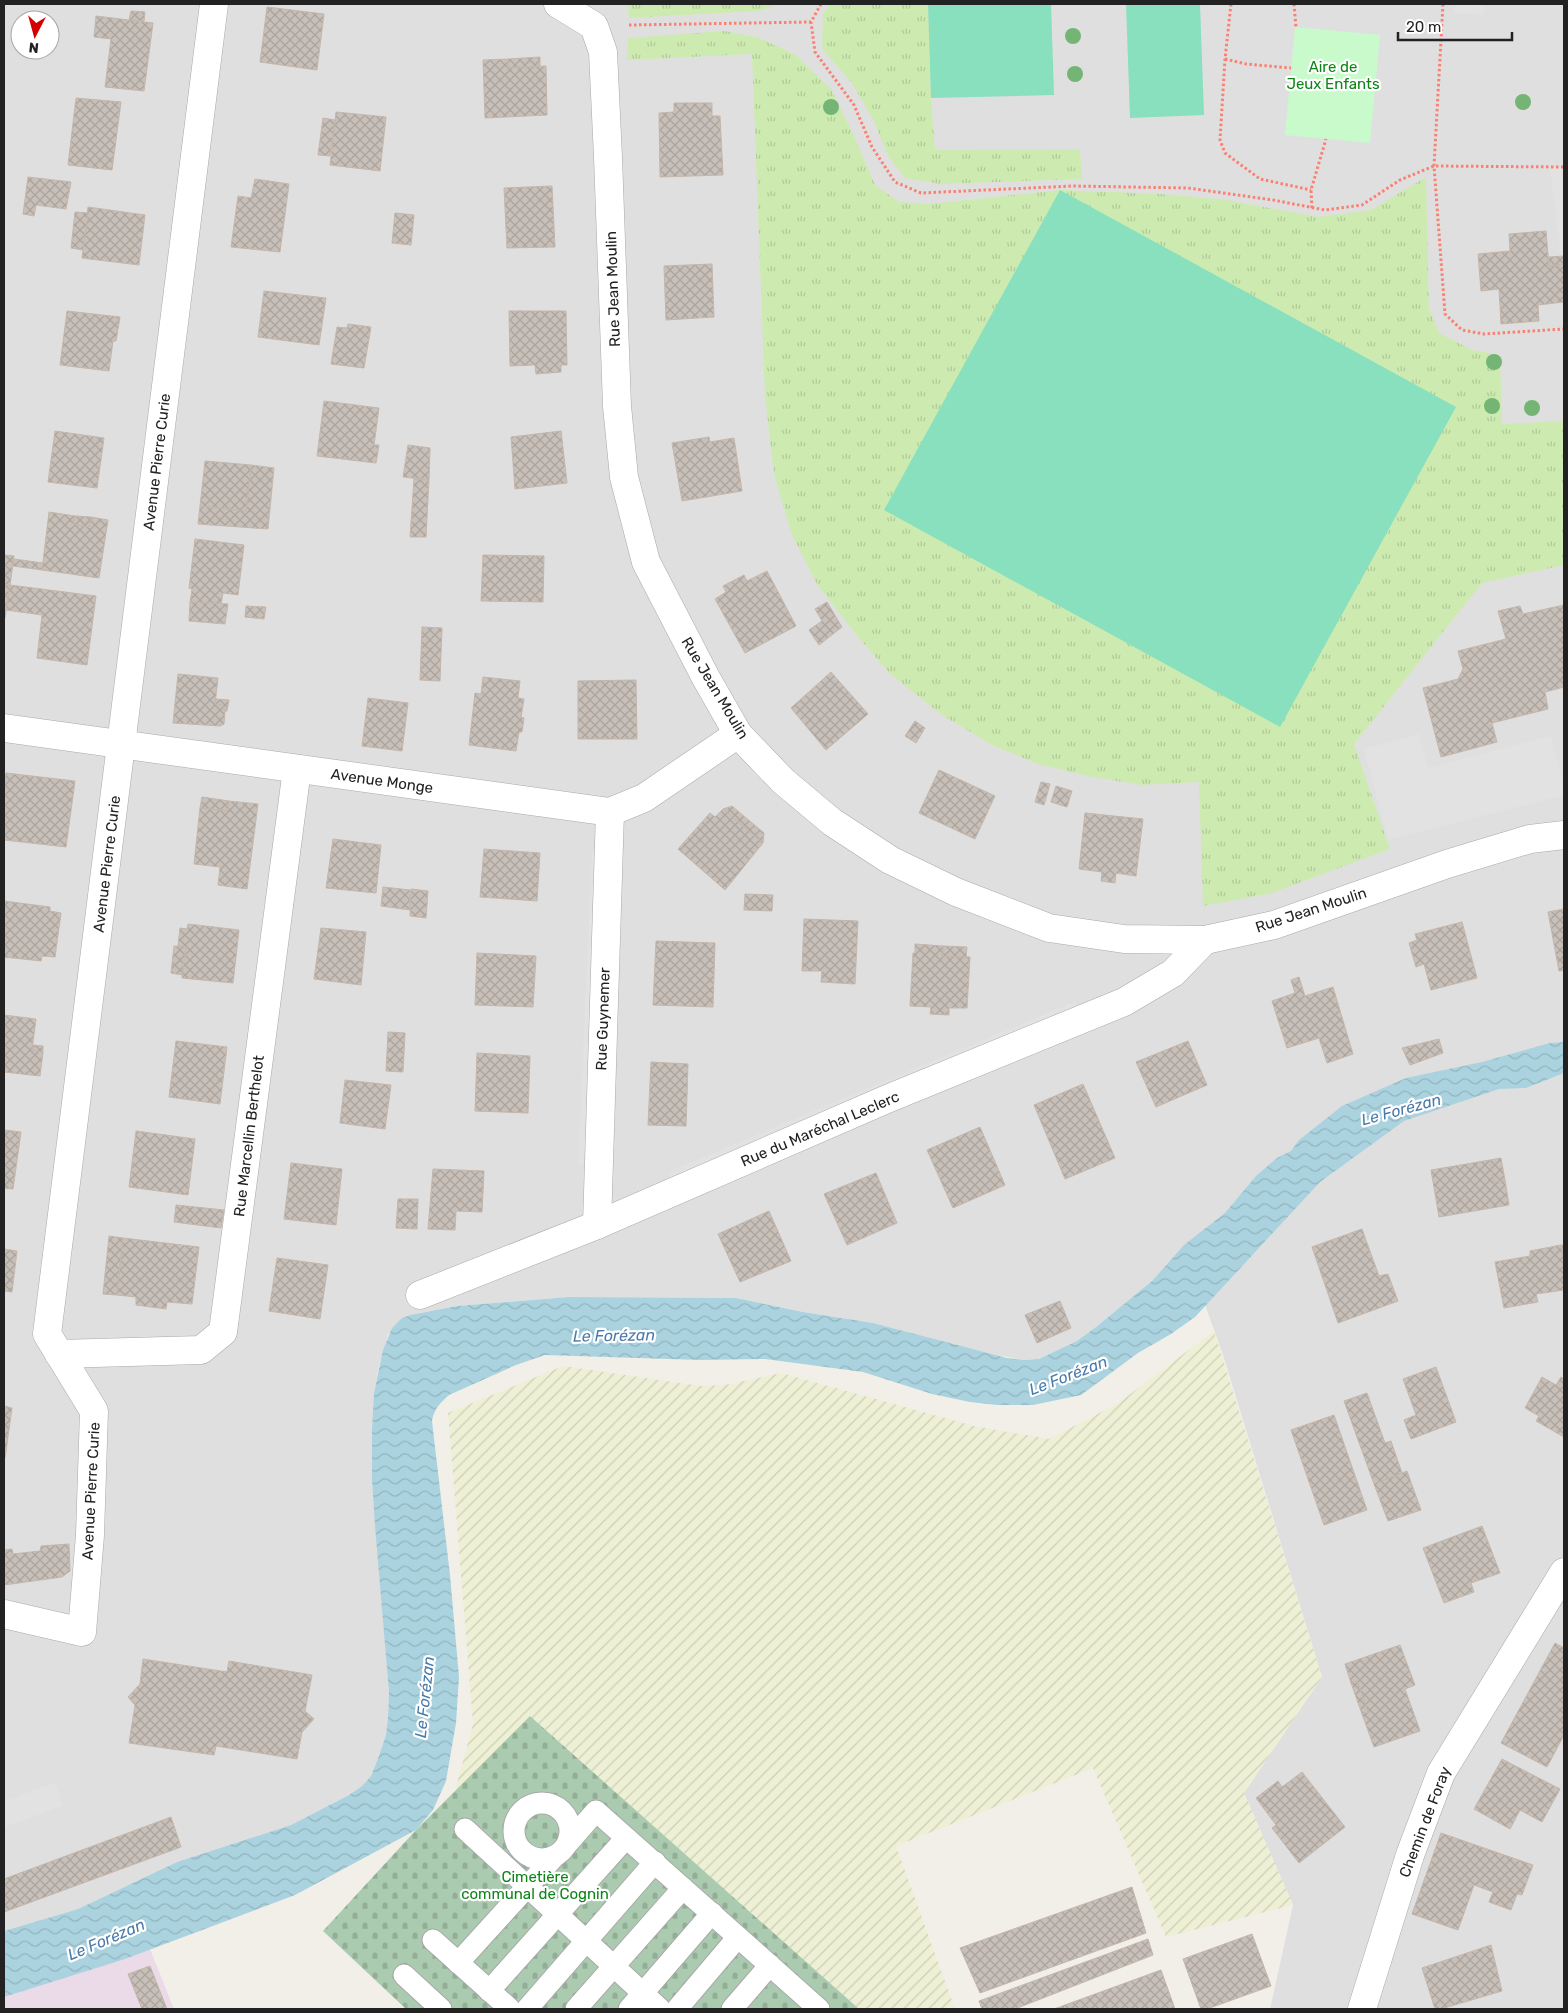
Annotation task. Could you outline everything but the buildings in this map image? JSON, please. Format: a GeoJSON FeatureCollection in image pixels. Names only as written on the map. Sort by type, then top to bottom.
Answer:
{"type":"FeatureCollection","features":[{"type":"Feature","properties":{"kind":"street","name":"Avenue Pierre Curie"},"geometry":{"type":"LineString","coordinates":[[4,1614],[82,1632],[90,1535],[94,1411],[47,1334],[214,4]]}},
{"type":"Feature","properties":{"kind":"street"},"geometry":{"type":"LineString","coordinates":[[558,4],[594,26]]}},
{"type":"Feature","properties":{"kind":"street","name":"Rue Jean Moulin"},"geometry":{"type":"LineString","coordinates":[[594,26],[603,52],[616,406],[624,477],[646,562],[706,678],[738,734],[783,781],[832,822],[890,860],[956,892],[1049,928],[1124,939],[1205,940],[1274,925],[1447,864],[1530,840],[1564,835]]}},
{"type":"Feature","properties":{"kind":"street","name":"Avenue Monge"},"geometry":{"type":"LineString","coordinates":[[4,728],[610,812]]}},
{"type":"Feature","properties":{"kind":"street"},"geometry":{"type":"LineString","coordinates":[[610,812],[644,798],[738,734]]}},
{"type":"Feature","properties":{"kind":"street","name":"Rue Marcellin Berthelot"},"geometry":{"type":"LineString","coordinates":[[58,1354],[201,1350],[223,1332],[297,769]]}},
{"type":"Feature","properties":{"kind":"street","name":"Rue Guynemer"},"geometry":{"type":"LineString","coordinates":[[597,1225],[610,812]]}},
{"type":"Feature","properties":{"kind":"street","name":"Rue du Maréchal Leclerc"},"geometry":{"type":"LineString","coordinates":[[420,1296],[597,1225],[887,1099],[1124,1002],[1173,973],[1205,940]]}},
{"type":"Feature","properties":{"kind":"street","name":"Chemin de Foray"},"geometry":{"type":"LineString","coordinates":[[1362,2009],[1410,1855],[1441,1773],[1564,1572]]}},
{"type":"Feature","properties":{"kind":"lane"},"geometry":{"type":"LineString","coordinates":[[458,1963],[596,1811],[770,1965],[809,2006]]}},
{"type":"Feature","properties":{"kind":"lane"},"geometry":{"type":"LineString","coordinates":[[465,1829],[614,1966],[636,2001],[660,2009]]}},
{"type":"Feature","properties":{"kind":"lane"},"geometry":{"type":"LineString","coordinates":[[489,1991],[626,1838]]}},
{"type":"Feature","properties":{"kind":"lane"},"geometry":{"type":"LineString","coordinates":[[528,2009],[654,1862]]}},
{"type":"Feature","properties":{"kind":"lane"},"geometry":{"type":"LineString","coordinates":[[576,2009],[683,1888]]}},
{"type":"Feature","properties":{"kind":"lane"},"geometry":{"type":"LineString","coordinates":[[636,2001],[712,1913]]}},
{"type":"Feature","properties":{"kind":"lane"},"geometry":{"type":"LineString","coordinates":[[678,2009],[738,1937]]}},
{"type":"Feature","properties":{"kind":"lane"},"geometry":{"type":"LineString","coordinates":[[433,1940],[510,2009]]}},
{"type":"Feature","properties":{"kind":"lane"},"geometry":{"type":"LineString","coordinates":[[732,2009],[770,1965]]}},
{"type":"Feature","properties":{"kind":"lane"},"geometry":{"type":"LineString","coordinates":[[404,1975],[441,2009]]}},
{"type":"Feature","properties":{"kind":"path"},"geometry":{"type":"LineString","coordinates":[[821,4],[811,22],[814,52],[854,105],[872,147],[895,182],[921,193],[1072,186],[1188,188],[1273,200],[1325,210],[1362,205],[1400,180],[1434,166],[1564,167]]}},
{"type":"Feature","properties":{"kind":"path"},"geometry":{"type":"LineString","coordinates":[[1230,4],[1220,140],[1225,153],[1260,179],[1311,190]]}},
{"type":"Feature","properties":{"kind":"path"},"geometry":{"type":"LineString","coordinates":[[1294,4],[1296,28]]}},
{"type":"Feature","properties":{"kind":"path"},"geometry":{"type":"LineString","coordinates":[[1443,4],[1434,166],[1445,314],[1462,330],[1484,334],[1564,329]]}},
{"type":"Feature","properties":{"kind":"path"},"geometry":{"type":"LineString","coordinates":[[594,26],[811,22]]}},
{"type":"Feature","properties":{"kind":"path"},"geometry":{"type":"LineString","coordinates":[[1225,59],[1246,64],[1291,68]]}},
{"type":"Feature","properties":{"kind":"path"},"geometry":{"type":"LineString","coordinates":[[1312,208],[1311,190],[1326,139]]}},
{"type":"Feature","properties":{"kind":"shaded area"},"geometry":{"type":"Polygon","coordinates":[[[4,4],[1564,4],[1564,2009],[1270,2009],[1293,1905],[1244,1793],[1322,1677],[1223,1355],[1184,1246],[1152,1281],[1096,1327],[1077,1341],[1039,1359],[1025,1360],[984,1353],[873,1323],[803,1312],[736,1298],[569,1297],[457,1306],[402,1318],[388,1335],[374,1393],[372,1480],[389,1693],[386,1735],[371,1776],[362,1786],[349,1795],[291,1825],[177,1862],[78,1909],[4,1931],[4,4]]]}},
{"type":"Feature","properties":{"kind":"shaded area"},"geometry":{"type":"Polygon","coordinates":[[[1455,4],[1485,4],[1484,15],[1454,13],[1455,4]]]}},
{"type":"Feature","properties":{"kind":"shaded area"},"geometry":{"type":"Polygon","coordinates":[[[1564,166],[1564,281],[1550,168],[1564,166]]]}},
{"type":"Feature","properties":{"kind":"shaded area"},"geometry":{"type":"Polygon","coordinates":[[[1419,734],[1428,768],[1551,736],[1564,786],[1564,795],[1388,840],[1364,749],[1419,734]]]}},
{"type":"Feature","properties":{"kind":"shaded area"},"geometry":{"type":"Polygon","coordinates":[[[592,850],[601,851],[587,1164],[578,1164],[592,850]]]}},
{"type":"Feature","properties":{"kind":"shaded area"},"geometry":{"type":"Polygon","coordinates":[[[1076,1001],[1080,1010],[672,1181],[668,1172],[1076,1001]]]}},
{"type":"Feature","properties":{"kind":"shaded area"},"geometry":{"type":"Polygon","coordinates":[[[55,1783],[63,1806],[4,1827],[4,1801],[55,1783]]]}},
{"type":"Feature","properties":{"kind":"shaded area"},"geometry":{"type":"Polygon","coordinates":[[[150,1949],[174,2009],[4,2009],[4,1997],[150,1949]]]}},
{"type":"Feature","properties":{"kind":"green space"},"geometry":{"type":"Polygon","coordinates":[[[628,4],[780,4],[759,11],[629,18],[628,4]]]}},
{"type":"Feature","properties":{"kind":"green space"},"geometry":{"type":"Polygon","coordinates":[[[830,4],[928,4],[931,98],[935,150],[1080,149],[1082,179],[940,184],[905,178],[888,156],[873,119],[851,82],[822,49],[823,14],[830,4]]]}},
{"type":"Feature","properties":{"kind":"green space"},"geometry":{"type":"Polygon","coordinates":[[[928,4],[1051,4],[1054,95],[931,98],[928,4]]]}},
{"type":"Feature","properties":{"kind":"green space"},"geometry":{"type":"Polygon","coordinates":[[[1126,4],[1200,4],[1204,115],[1130,118],[1126,4]]]}},
{"type":"Feature","properties":{"kind":"green space","name":"Aire de Jeux Enfants"},"geometry":{"type":"Polygon","coordinates":[[[1295,27],[1380,35],[1370,143],[1285,135],[1295,27]]]}},
{"type":"Feature","properties":{"kind":"green space"},"geometry":{"type":"Polygon","coordinates":[[[725,31],[757,37],[796,55],[831,89],[875,185],[899,202],[929,204],[1060,190],[1160,194],[1227,200],[1318,217],[1371,210],[1426,177],[1429,309],[1439,333],[1472,350],[1500,355],[1502,424],[1564,421],[1564,565],[1482,583],[1354,744],[1390,849],[1272,893],[1203,906],[1199,782],[1142,785],[1087,776],[1038,764],[992,745],[942,715],[889,673],[854,632],[817,584],[792,535],[774,474],[765,396],[752,54],[627,60],[628,38],[725,31]]]}},
{"type":"Feature","properties":{"kind":"green space"},"geometry":{"type":"Polygon","coordinates":[[[1060,190],[1456,407],[1280,727],[884,510],[1060,190]]]}},
{"type":"Feature","properties":{"kind":"green space"},"geometry":{"type":"Polygon","coordinates":[[[1214,1331],[1322,1677],[1244,1793],[1293,1905],[1166,1937],[1093,1768],[896,1846],[955,2009],[859,2009],[530,1716],[455,1791],[473,1724],[448,1413],[563,1366],[701,1386],[725,1385],[781,1373],[974,1426],[1049,1439],[1117,1404],[1214,1331]]]}},
{"type":"Feature","properties":{"kind":"green space","name":"Cimetière communal de Cognin"},"geometry":{"type":"Polygon","coordinates":[[[530,1716],[859,2009],[406,2009],[323,1931],[416,1830],[530,1716]]]}},
{"type":"Feature","properties":{"kind":"water","name":"Le Forézan"},"geometry":{"type":"Polygon","coordinates":[[[1564,1042],[1564,1073],[1526,1088],[1499,1089],[1404,1121],[1320,1182],[1195,1317],[1171,1334],[1138,1353],[1081,1395],[1033,1405],[997,1405],[970,1402],[932,1394],[863,1372],[765,1359],[700,1360],[545,1355],[516,1365],[449,1395],[438,1406],[432,1421],[450,1575],[459,1677],[456,1723],[446,1781],[433,1810],[416,1830],[295,1895],[125,1959],[4,1997],[4,1931],[78,1909],[177,1862],[291,1825],[349,1795],[362,1786],[371,1776],[386,1735],[389,1693],[372,1480],[374,1393],[383,1350],[392,1328],[402,1318],[457,1306],[569,1297],[736,1298],[803,1312],[873,1323],[1007,1358],[1039,1359],[1077,1341],[1152,1281],[1184,1245],[1225,1213],[1256,1176],[1277,1158],[1291,1151],[1299,1140],[1342,1106],[1406,1078],[1482,1062],[1550,1043],[1564,1042]]]}}]}
